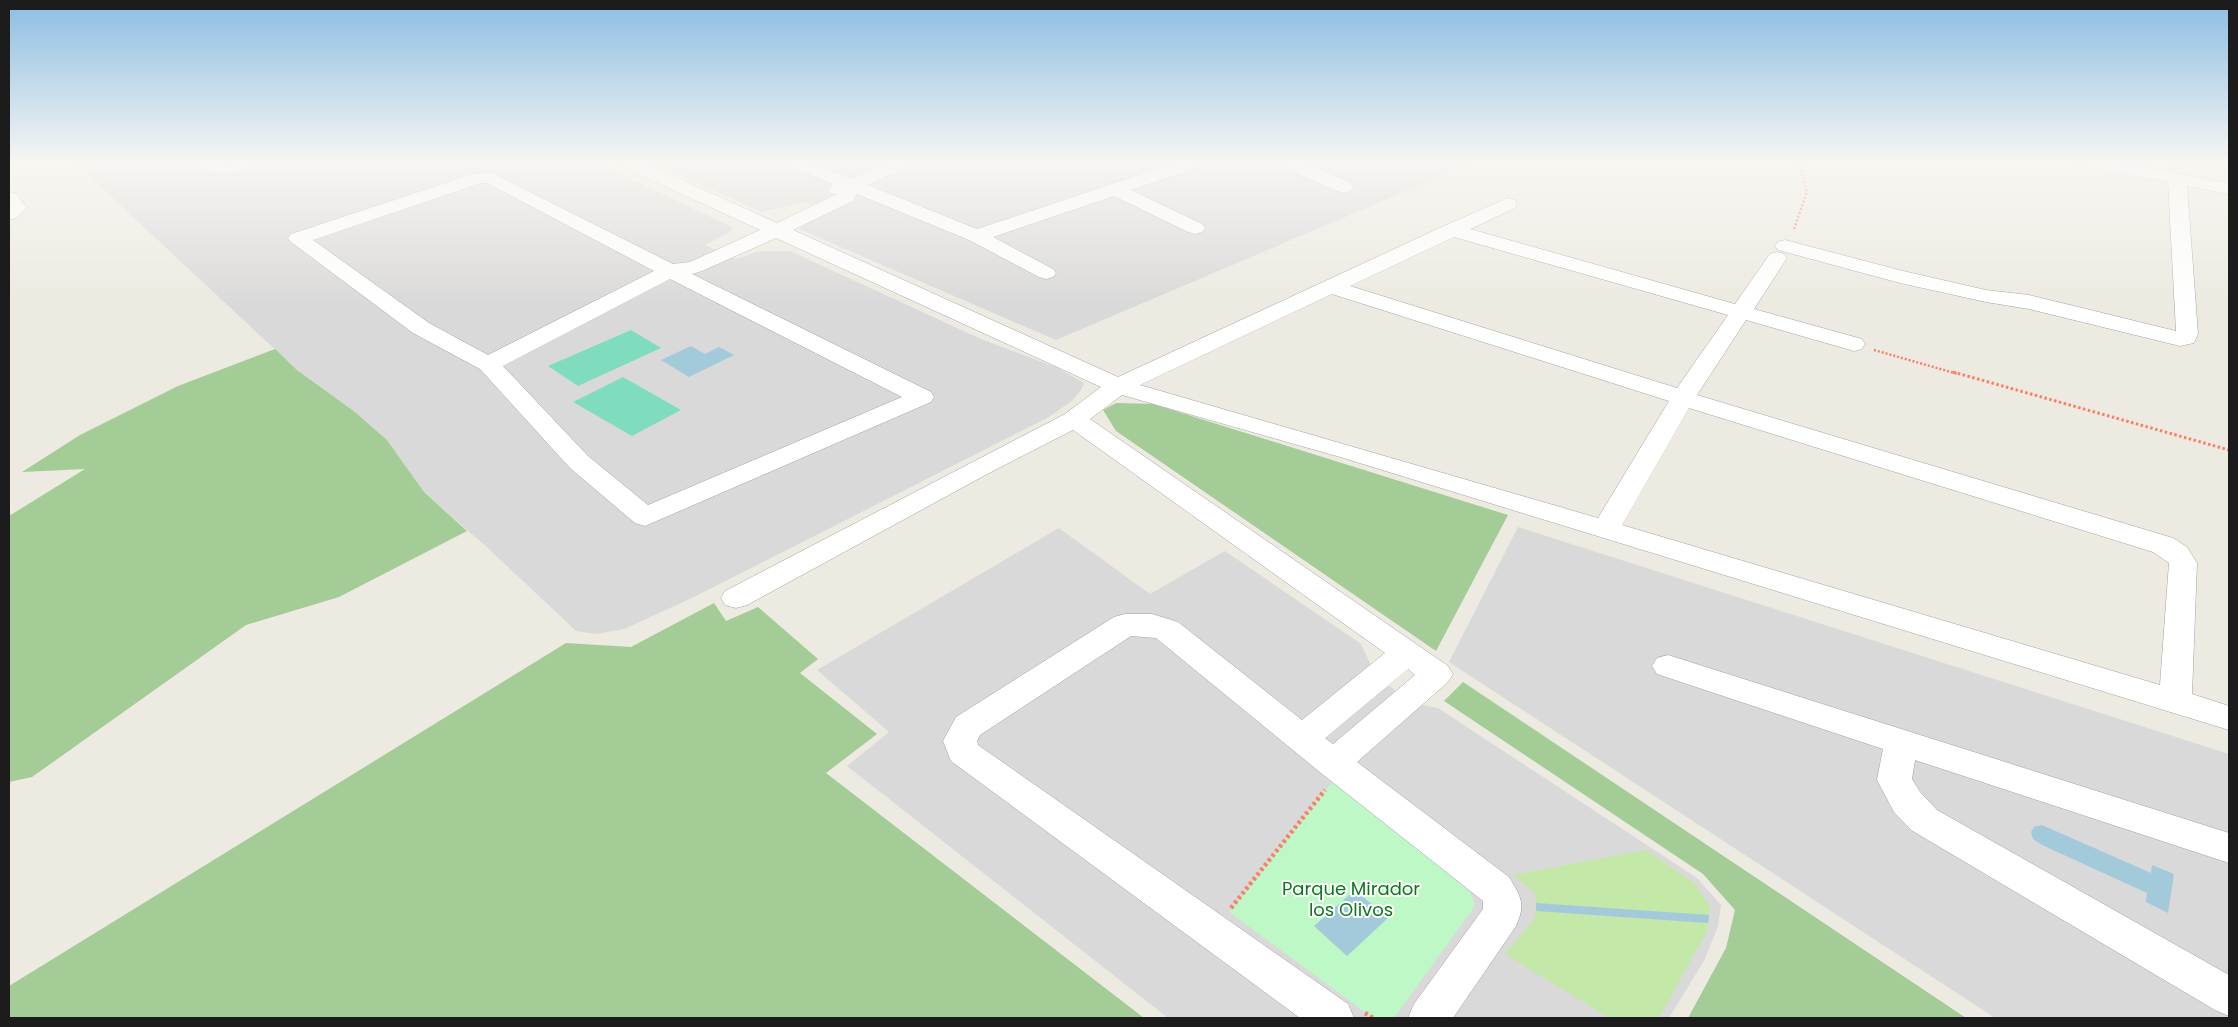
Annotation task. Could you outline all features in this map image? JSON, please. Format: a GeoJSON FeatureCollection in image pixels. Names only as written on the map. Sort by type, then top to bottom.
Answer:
{"type":"FeatureCollection","features":[{"type":"Feature","properties":{"kind":"street"},"geometry":{"type":"LineString","coordinates":[[387,209],[298,238],[421,328],[488,364],[579,462],[645,517],[922,397],[550,209]]}},
{"type":"Feature","properties":{"kind":"street"},"geometry":{"type":"LineString","coordinates":[[730,209],[1118,386],[1339,449],[2229,718]]}},
{"type":"Feature","properties":{"kind":"street"},"geometry":{"type":"LineString","coordinates":[[488,364],[670,271],[695,267],[767,226],[814,209]]}},
{"type":"Feature","properties":{"kind":"street"},"geometry":{"type":"LineString","coordinates":[[910,209],[976,236],[1046,273]]}},
{"type":"Feature","properties":{"kind":"street"},"geometry":{"type":"LineString","coordinates":[[976,236],[1056,209]]}},
{"type":"Feature","properties":{"kind":"street"},"geometry":{"type":"LineString","coordinates":[[1156,209],[1195,228]]}},
{"type":"Feature","properties":{"kind":"street"},"geometry":{"type":"LineString","coordinates":[[736,598],[982,466],[1074,420],[1118,386],[1497,209]]}},
{"type":"Feature","properties":{"kind":"street"},"geometry":{"type":"LineString","coordinates":[[1605,530],[1683,398],[1781,252],[1986,296],[2029,302],[2180,339],[2186,338],[2187,334],[2179,209]]}},
{"type":"Feature","properties":{"kind":"street"},"geometry":{"type":"LineString","coordinates":[[1451,230],[1854,344]]}},
{"type":"Feature","properties":{"kind":"street"},"geometry":{"type":"LineString","coordinates":[[1332,286],[1683,398],[2162,545],[2177,554],[2183,563],[2174,700]]}},
{"type":"Feature","properties":{"kind":"street"},"geometry":{"type":"LineString","coordinates":[[1074,420],[1437,674],[1330,776]]}},
{"type":"Feature","properties":{"kind":"street"},"geometry":{"type":"LineString","coordinates":[[1345,1012],[963,752],[960,741],[968,726],[1125,625],[1152,625],[1167,630],[1302,738],[1330,776],[1496,889],[1503,901],[1502,914],[1429,1018]]}},
{"type":"Feature","properties":{"kind":"street"},"geometry":{"type":"LineString","coordinates":[[1302,738],[1408,653]]}},
{"type":"Feature","properties":{"kind":"street"},"geometry":{"type":"LineString","coordinates":[[1668,666],[2229,848]]}},
{"type":"Feature","properties":{"kind":"street"},"geometry":{"type":"LineString","coordinates":[[1902,741],[1894,780],[1907,802],[1924,820],[2229,997]]}},
{"type":"Feature","properties":{"kind":"path"},"geometry":{"type":"LineString","coordinates":[[1781,252],[1791,237],[1801,209]]}},
{"type":"Feature","properties":{"kind":"path"},"geometry":{"type":"LineString","coordinates":[[1854,344],[2229,450]]}},
{"type":"Feature","properties":{"kind":"path"},"geometry":{"type":"LineString","coordinates":[[1229,912],[1330,776]]}},
{"type":"Feature","properties":{"kind":"path"},"geometry":{"type":"LineString","coordinates":[[1345,1012],[1373,1018]]}},
{"type":"Feature","properties":{"kind":"shaded area"},"geometry":{"type":"Polygon","coordinates":[[[124,209],[694,209],[732,227],[730,232],[705,245],[724,254],[736,259],[759,251],[790,251],[981,339],[1058,368],[1084,383],[1072,401],[1047,418],[694,597],[624,629],[597,634],[576,631],[490,550],[424,492],[387,440],[355,412],[297,370],[124,209]]]}},
{"type":"Feature","properties":{"kind":"shaded area"},"geometry":{"type":"Polygon","coordinates":[[[754,209],[775,209],[761,212],[754,209]]]}},
{"type":"Feature","properties":{"kind":"shaded area"},"geometry":{"type":"Polygon","coordinates":[[[819,209],[1364,209],[1056,340],[799,229],[821,210],[819,209]]]}},
{"type":"Feature","properties":{"kind":"shaded area"},"geometry":{"type":"Polygon","coordinates":[[[1518,527],[2229,754],[2229,1018],[1995,1018],[1449,662],[1518,527]]]}},
{"type":"Feature","properties":{"kind":"shaded area"},"geometry":{"type":"Polygon","coordinates":[[[1059,528],[1150,594],[1225,551],[1361,644],[1377,678],[1416,704],[1438,708],[1697,878],[1721,905],[1718,926],[1705,959],[1669,1018],[1168,1018],[847,766],[889,732],[817,670],[1059,528]]]}},
{"type":"Feature","properties":{"kind":"green space"},"geometry":{"type":"Polygon","coordinates":[[[631,330],[661,348],[578,386],[548,366],[631,330]]]}},
{"type":"Feature","properties":{"kind":"green space"},"geometry":{"type":"Polygon","coordinates":[[[275,349],[297,370],[355,412],[387,440],[424,492],[467,531],[339,597],[246,625],[32,777],[9,782],[9,516],[85,469],[22,472],[80,435],[178,386],[275,349]]]}},
{"type":"Feature","properties":{"kind":"green space"},"geometry":{"type":"Polygon","coordinates":[[[623,377],[681,410],[632,436],[573,402],[623,377]]]}},
{"type":"Feature","properties":{"kind":"green space"},"geometry":{"type":"Polygon","coordinates":[[[1116,403],[1153,404],[1508,515],[1436,651],[1116,431],[1103,410],[1116,403]]]}},
{"type":"Feature","properties":{"kind":"green space"},"geometry":{"type":"Polygon","coordinates":[[[714,603],[726,621],[758,607],[818,659],[800,673],[877,734],[826,773],[1144,1018],[9,1018],[9,986],[566,643],[631,647],[714,603]]]}},
{"type":"Feature","properties":{"kind":"green space"},"geometry":{"type":"Polygon","coordinates":[[[1463,682],[1966,1018],[1688,1018],[1726,948],[1735,910],[1703,874],[1444,701],[1463,682]]]}},
{"type":"Feature","properties":{"kind":"green space","name":"Parque Mirador los Olivos"},"geometry":{"type":"Polygon","coordinates":[[[1333,781],[1470,891],[1475,906],[1394,1018],[1373,1018],[1229,912],[1333,781]]]}},
{"type":"Feature","properties":{"kind":"green space"},"geometry":{"type":"Polygon","coordinates":[[[1646,850],[1694,883],[1710,906],[1707,931],[1659,1018],[1609,1018],[1505,954],[1535,918],[1536,894],[1513,875],[1646,850]]]}},
{"type":"Feature","properties":{"kind":"water"},"geometry":{"type":"Polygon","coordinates":[[[691,346],[705,354],[719,347],[734,355],[689,377],[661,360],[691,346]]]}},
{"type":"Feature","properties":{"kind":"water"},"geometry":{"type":"Polygon","coordinates":[[[2042,825],[2151,873],[2152,865],[2174,874],[2168,913],[2146,902],[2147,893],[2042,845],[2033,839],[2031,832],[2034,827],[2042,825]]]}},
{"type":"Feature","properties":{"kind":"water"},"geometry":{"type":"Polygon","coordinates":[[[1355,890],[1388,918],[1347,956],[1314,926],[1355,890]]]}},
{"type":"Feature","properties":{"kind":"water"},"geometry":{"type":"Polygon","coordinates":[[[1536,903],[1709,915],[1708,923],[1536,911],[1536,903]]]}}]}
